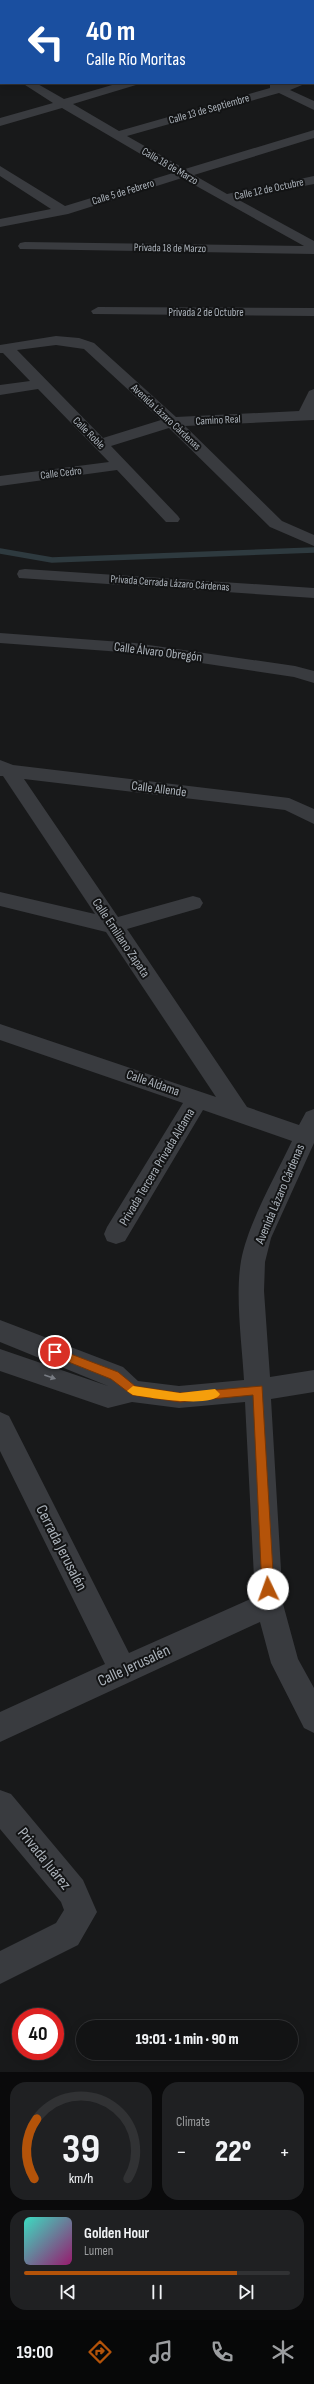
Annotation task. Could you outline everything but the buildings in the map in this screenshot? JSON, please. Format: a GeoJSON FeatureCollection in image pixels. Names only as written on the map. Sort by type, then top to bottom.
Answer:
{"type":"FeatureCollection","features":[{"type":"Feature","properties":{"kind":"street","name":"Calle 18 de Marzo"},"geometry":{"type":"LineString","coordinates":[[30,84],[225,198],[314,246]]}},
{"type":"Feature","properties":{"kind":"street"},"geometry":{"type":"LineString","coordinates":[[0,122],[129,84]]}},
{"type":"Feature","properties":{"kind":"street"},"geometry":{"type":"LineString","coordinates":[[270,84],[314,106]]}},
{"type":"Feature","properties":{"kind":"street","name":"Calle 13 de Septiembre"},"geometry":{"type":"LineString","coordinates":[[117,135],[298,84]]}},
{"type":"Feature","properties":{"kind":"street","name":"Calle 5 de Febrero"},"geometry":{"type":"LineString","coordinates":[[0,223],[63,211],[182,173],[314,134]]}},
{"type":"Feature","properties":{"kind":"street"},"geometry":{"type":"LineString","coordinates":[[0,170],[63,211]]}},
{"type":"Feature","properties":{"kind":"street","name":"Calle 12 de Octubre"},"geometry":{"type":"LineString","coordinates":[[225,198],[314,180]]}},
{"type":"Feature","properties":{"kind":"street","name":"Privada 18 de Marzo"},"geometry":{"type":"LineString","coordinates":[[25,246],[314,250]]}},
{"type":"Feature","properties":{"kind":"street","name":"Privada 2 de Octubre"},"geometry":{"type":"LineString","coordinates":[[98,312],[314,312]]}},
{"type":"Feature","properties":{"kind":"street","name":"Avenida Lázaro Cárdenas"},"geometry":{"type":"LineString","coordinates":[[3,348],[60,341],[78,341],[89,346],[172,422],[276,524],[309,540]]}},
{"type":"Feature","properties":{"kind":"street","name":"Calle Roble"},"geometry":{"type":"LineString","coordinates":[[3,348],[122,465],[172,519]]}},
{"type":"Feature","properties":{"kind":"street"},"geometry":{"type":"LineString","coordinates":[[0,390],[41,384]]}},
{"type":"Feature","properties":{"kind":"street"},"geometry":{"type":"LineString","coordinates":[[309,415],[314,394]]}},
{"type":"Feature","properties":{"kind":"street","name":"Camino Real"},"geometry":{"type":"LineString","coordinates":[[101,444],[172,422],[309,415]]}},
{"type":"Feature","properties":{"kind":"street","name":"Calle Cedro"},"geometry":{"type":"LineString","coordinates":[[0,481],[122,465]]}},
{"type":"Feature","properties":{"kind":"street","name":"Privada Cerrada Lázaro Cárdenas"},"geometry":{"type":"LineString","coordinates":[[25,574],[314,592]]}},
{"type":"Feature","properties":{"kind":"street","name":"Calle Álvaro Obregón"},"geometry":{"type":"LineString","coordinates":[[0,638],[135,648],[295,672],[314,677]]}},
{"type":"Feature","properties":{"kind":"street","name":"Calle Allende"},"geometry":{"type":"LineString","coordinates":[[3,769],[289,804],[314,817]]}},
{"type":"Feature","properties":{"kind":"street","name":"Calle Emiliano Zapata"},"geometry":{"type":"LineString","coordinates":[[3,769],[113,926],[239,1113]]}},
{"type":"Feature","properties":{"kind":"street"},"geometry":{"type":"LineString","coordinates":[[0,899],[113,926],[193,903]]}},
{"type":"Feature","properties":{"kind":"street","name":"Calle Aldama"},"geometry":{"type":"LineString","coordinates":[[0,1032],[239,1113],[309,1127]]}},
{"type":"Feature","properties":{"kind":"street","name":"Privada Tercera Privada Aldama"},"geometry":{"type":"LineString","coordinates":[[116,1234],[198,1099]]}},
{"type":"Feature","properties":{"kind":"street","name":"Avenida Lázaro Cárdenas"},"geometry":{"type":"LineString","coordinates":[[309,1127],[259,1238],[253,1262],[252,1291],[269,1604],[285,1664],[314,1718]]}},
{"type":"Feature","properties":{"kind":"street"},"geometry":{"type":"LineString","coordinates":[[0,1331],[114,1375],[132,1391]]}},
{"type":"Feature","properties":{"kind":"street"},"geometry":{"type":"LineString","coordinates":[[0,1360],[108,1397],[132,1391],[180,1397],[258,1390],[314,1381]]}},
{"type":"Feature","properties":{"kind":"street","name":"Cerrada Jerusalén"},"geometry":{"type":"LineString","coordinates":[[0,1424],[123,1671]]}},
{"type":"Feature","properties":{"kind":"street","name":"Calle Jerusalén"},"geometry":{"type":"LineString","coordinates":[[0,1727],[269,1604]]}},
{"type":"Feature","properties":{"kind":"street","name":"Privada Juárez"},"geometry":{"type":"LineString","coordinates":[[0,1805],[72,1891],[81,1912],[67,1934],[0,1968]]}},
{"type":"Feature","properties":{"kind":"waterway"},"geometry":{"type":"LineString","coordinates":[[0,551],[52,560],[314,550]]}},
{"type":"Feature","properties":{"kind":"slow traffic"},"geometry":{"type":"LineString","coordinates":[[133,1391],[180,1397],[215,1394]]}},
{"type":"Feature","properties":{"kind":"route"},"geometry":{"type":"LineString","coordinates":[[55,1352],[114,1375],[132,1391],[180,1397],[258,1390],[268,1589]]}}]}
